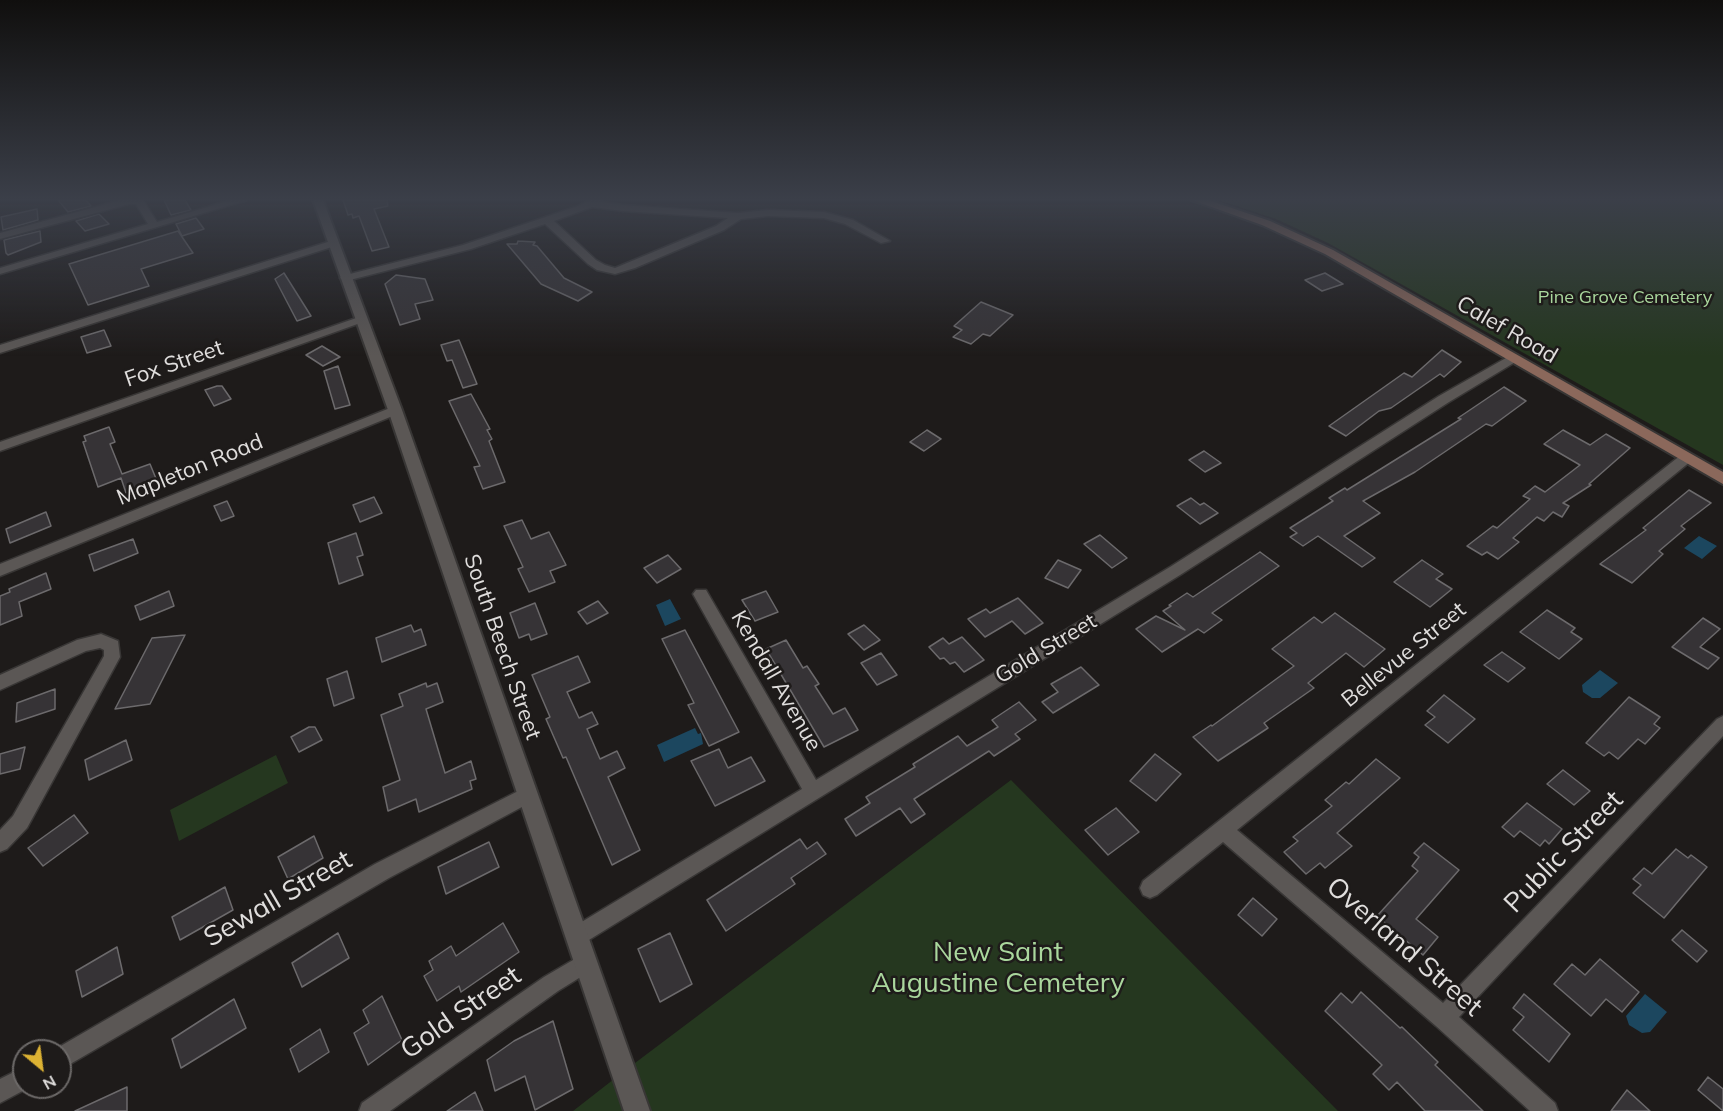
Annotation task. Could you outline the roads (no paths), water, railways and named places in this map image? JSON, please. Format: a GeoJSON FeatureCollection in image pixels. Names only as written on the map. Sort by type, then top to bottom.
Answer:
{"type":"FeatureCollection","features":[{"type":"Feature","properties":{"kind":"main road","name":"Calef Road"},"geometry":{"type":"LineString","coordinates":[[1329,252],[1723,479]]}},
{"type":"Feature","properties":{"kind":"street"},"geometry":{"type":"LineString","coordinates":[[0,271],[66,252]]}},
{"type":"Feature","properties":{"kind":"street"},"geometry":{"type":"LineString","coordinates":[[0,349],[306,252]]}},
{"type":"Feature","properties":{"kind":"street","name":"South Beech Street"},"geometry":{"type":"LineString","coordinates":[[337,252],[395,410],[637,1111]]}},
{"type":"Feature","properties":{"kind":"street"},"geometry":{"type":"LineString","coordinates":[[346,278],[448,252]]}},
{"type":"Feature","properties":{"kind":"street"},"geometry":{"type":"LineString","coordinates":[[581,252],[602,268],[615,271],[665,252]]}},
{"type":"Feature","properties":{"kind":"street","name":"Fox Street"},"geometry":{"type":"LineString","coordinates":[[0,447],[362,320]]}},
{"type":"Feature","properties":{"kind":"street","name":"Gold Street"},"geometry":{"type":"LineString","coordinates":[[577,936],[812,790],[1175,571],[1444,399],[1513,358]]}},
{"type":"Feature","properties":{"kind":"street","name":"Mapleton Road"},"geometry":{"type":"LineString","coordinates":[[0,570],[395,410]]}},
{"type":"Feature","properties":{"kind":"street","name":"Bellevue Street"},"geometry":{"type":"LineString","coordinates":[[1150,888],[1686,458]]}},
{"type":"Feature","properties":{"kind":"street","name":"Kendall Avenue"},"geometry":{"type":"LineString","coordinates":[[701,594],[812,790]]}},
{"type":"Feature","properties":{"kind":"street"},"geometry":{"type":"LineString","coordinates":[[0,683],[83,645],[101,641],[112,645],[112,657],[20,822],[0,843]]}},
{"type":"Feature","properties":{"kind":"street","name":"Public Street"},"geometry":{"type":"LineString","coordinates":[[1444,1018],[1723,724]]}},
{"type":"Feature","properties":{"kind":"street","name":"Sewall Street"},"geometry":{"type":"LineString","coordinates":[[72,1052],[382,871],[528,794]]}},
{"type":"Feature","properties":{"kind":"street","name":"Overland Street"},"geometry":{"type":"LineString","coordinates":[[1222,829],[1444,1018],[1547,1111]]}},
{"type":"Feature","properties":{"kind":"street","name":"Gold Street"},"geometry":{"type":"LineString","coordinates":[[370,1111],[585,963]]}},
{"type":"Feature","properties":{"kind":"water"},"geometry":{"type":"Polygon","coordinates":[[[1699,536],[1717,546],[1702,559],[1684,548],[1699,536]]]}},
{"type":"Feature","properties":{"kind":"water"},"geometry":{"type":"Polygon","coordinates":[[[670,599],[681,619],[665,626],[656,605],[670,599]]]}},
{"type":"Feature","properties":{"kind":"water"},"geometry":{"type":"Polygon","coordinates":[[[1600,670],[1618,683],[1600,698],[1592,698],[1583,692],[1582,685],[1600,670]]]}},
{"type":"Feature","properties":{"kind":"water"},"geometry":{"type":"Polygon","coordinates":[[[695,728],[698,734],[701,733],[703,744],[664,762],[657,745],[695,728]]]}},
{"type":"Feature","properties":{"kind":"water"},"geometry":{"type":"Polygon","coordinates":[[[1645,994],[1667,1012],[1650,1032],[1642,1033],[1629,1025],[1626,1016],[1645,994]]]}},
{"type":"Feature","properties":{"kind":"park label","name":"Pine Grove Cemetery"},"geometry":{"type":"Point","coordinates":[1625,298]}},
{"type":"Feature","properties":{"kind":"park label","name":"New Saint Augustine Cemetery"},"geometry":{"type":"Point","coordinates":[998,968]}}]}
